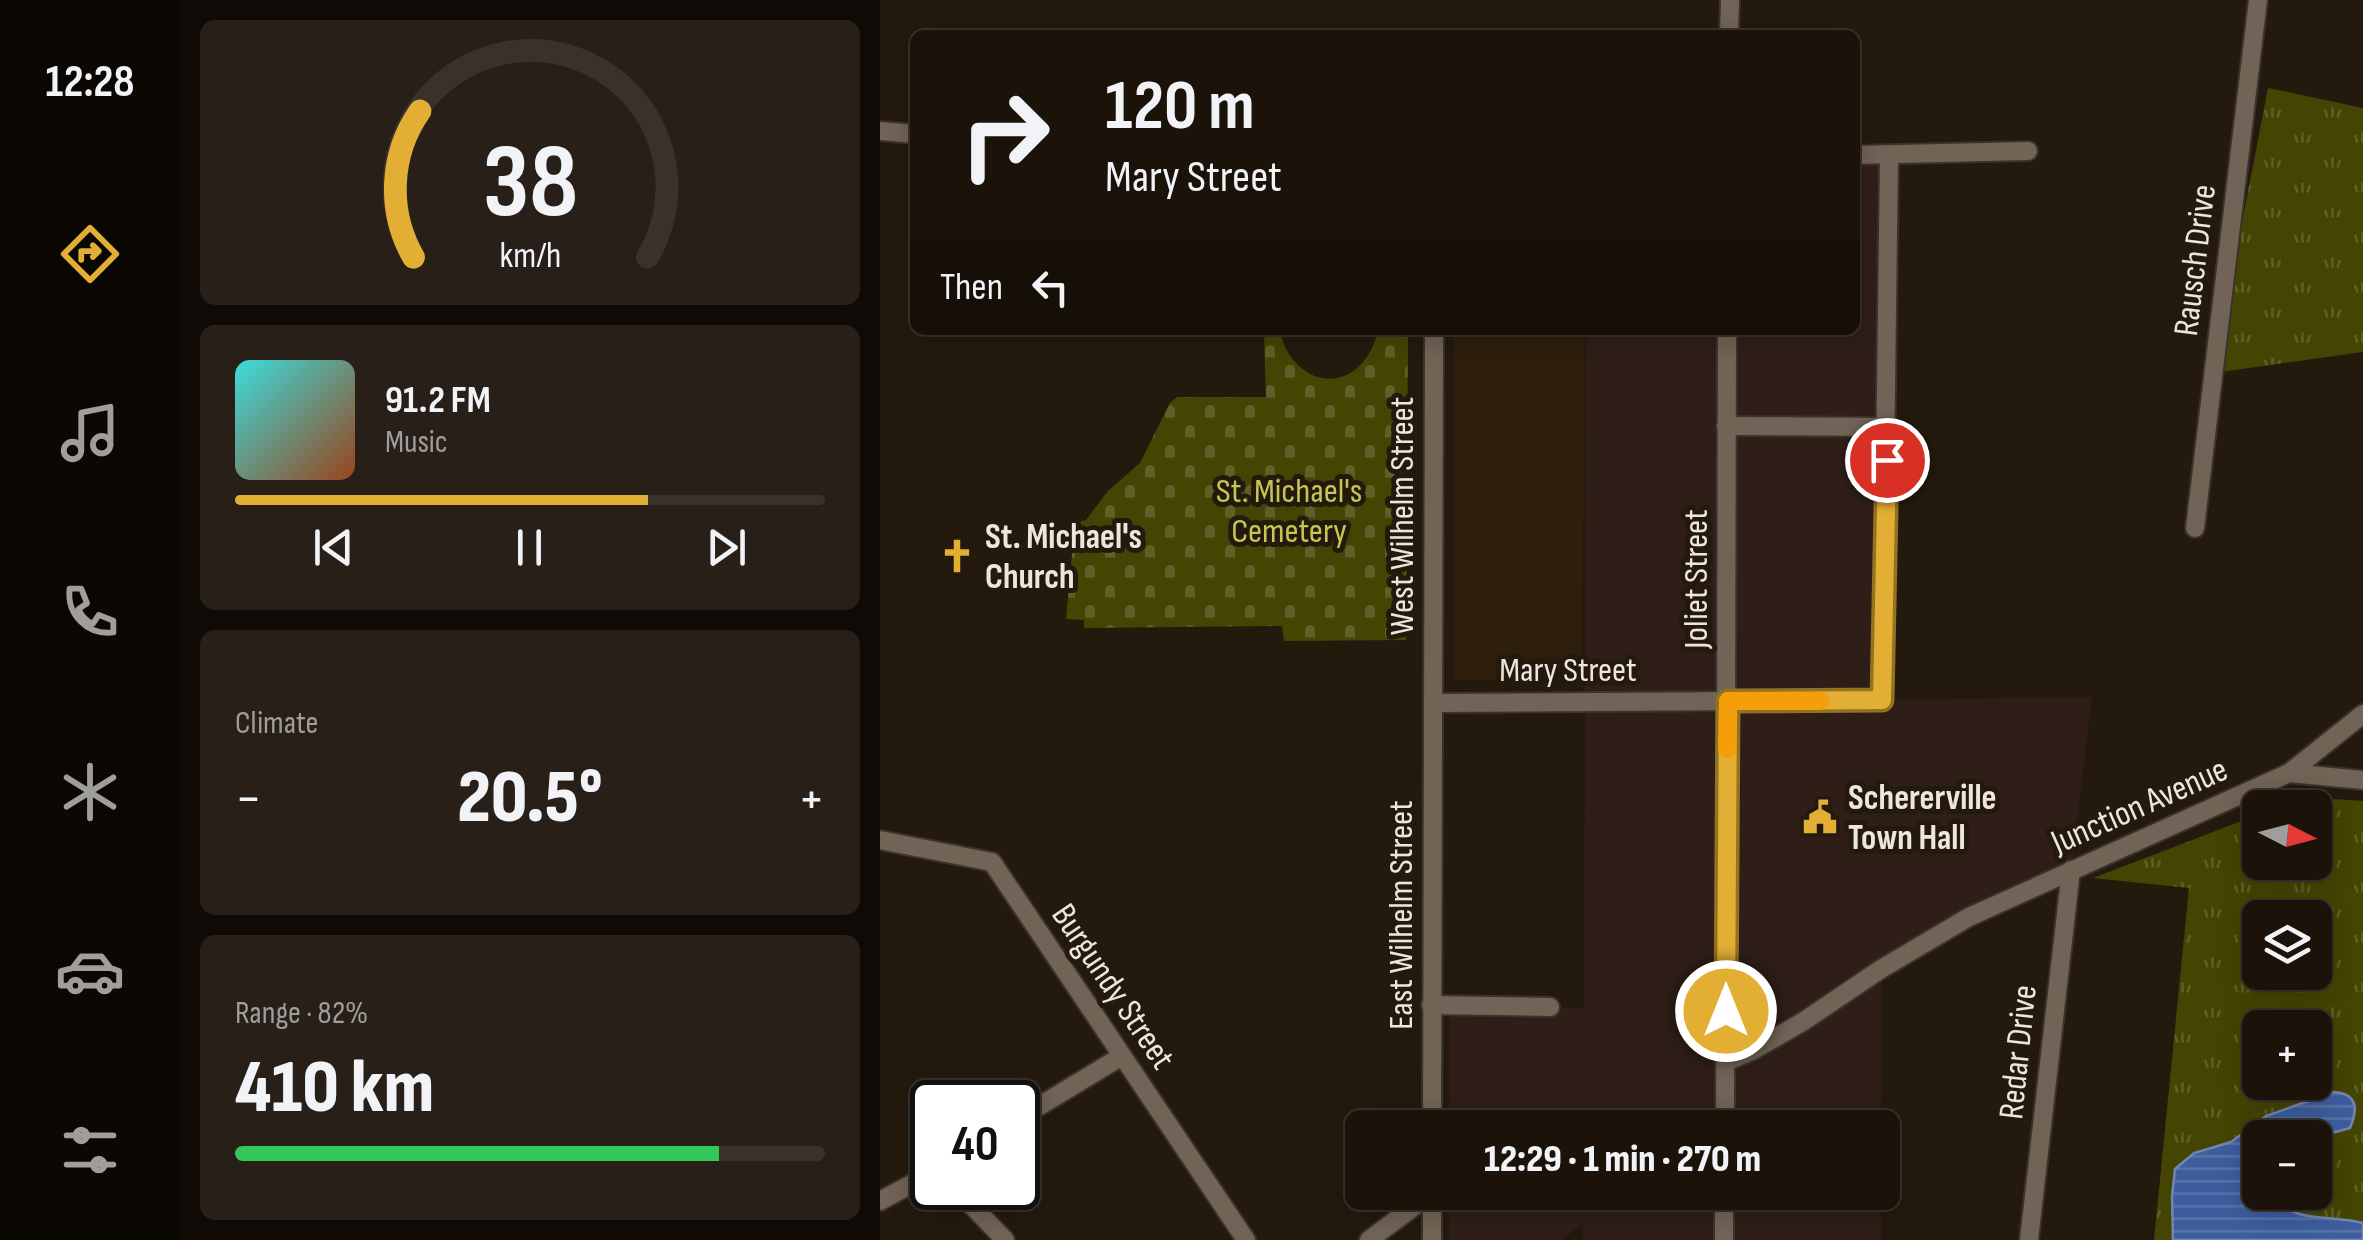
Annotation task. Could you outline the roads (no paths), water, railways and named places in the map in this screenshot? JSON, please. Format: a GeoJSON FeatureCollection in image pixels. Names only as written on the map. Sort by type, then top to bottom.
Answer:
{"type":"FeatureCollection","features":[{"type":"Feature","properties":{"kind":"street"},"geometry":{"type":"LineString","coordinates":[[1729,30],[1730,0]]}},
{"type":"Feature","properties":{"kind":"street","name":"Rausch Drive"},"geometry":{"type":"LineString","coordinates":[[2196,528],[2258,0]]}},
{"type":"Feature","properties":{"kind":"street"},"geometry":{"type":"LineString","coordinates":[[880,131],[910,134]]}},
{"type":"Feature","properties":{"kind":"street"},"geometry":{"type":"LineString","coordinates":[[1860,155],[2028,152]]}},
{"type":"Feature","properties":{"kind":"street"},"geometry":{"type":"LineString","coordinates":[[1726,426],[1888,428],[1889,155]]}},
{"type":"Feature","properties":{"kind":"street","name":"West Wilhelm Street"},"geometry":{"type":"LineString","coordinates":[[1433,702],[1434,335]]}},
{"type":"Feature","properties":{"kind":"street","name":"Joliet Street"},"geometry":{"type":"LineString","coordinates":[[1725,1110],[1727,335]]}},
{"type":"Feature","properties":{"kind":"street","name":"Mary Street"},"geometry":{"type":"LineString","coordinates":[[1433,702],[1882,700],[1888,428]]}},
{"type":"Feature","properties":{"kind":"street","name":"East Wilhelm Street"},"geometry":{"type":"LineString","coordinates":[[1432,1110],[1433,702]]}},
{"type":"Feature","properties":{"kind":"street","name":"Junction Avenue"},"geometry":{"type":"LineString","coordinates":[[1725,1062],[1787,1031],[1969,917],[2289,773],[2363,714]]}},
{"type":"Feature","properties":{"kind":"street"},"geometry":{"type":"LineString","coordinates":[[2289,773],[2363,780]]}},
{"type":"Feature","properties":{"kind":"street","name":"Burgundy Street"},"geometry":{"type":"LineString","coordinates":[[880,840],[992,862],[1246,1240]]}},
{"type":"Feature","properties":{"kind":"street","name":"Redar Drive"},"geometry":{"type":"LineString","coordinates":[[2029,1240],[2070,870]]}},
{"type":"Feature","properties":{"kind":"street"},"geometry":{"type":"LineString","coordinates":[[1432,1005],[1550,1006]]}},
{"type":"Feature","properties":{"kind":"street"},"geometry":{"type":"LineString","coordinates":[[1040,1106],[1122,1056]]}},
{"type":"Feature","properties":{"kind":"street"},"geometry":{"type":"LineString","coordinates":[[883,1193],[910,1182]]}},
{"type":"Feature","properties":{"kind":"street"},"geometry":{"type":"LineString","coordinates":[[976,1210],[1006,1240]]}},
{"type":"Feature","properties":{"kind":"street"},"geometry":{"type":"LineString","coordinates":[[1369,1240],[1409,1210]]}},
{"type":"Feature","properties":{"kind":"street"},"geometry":{"type":"LineString","coordinates":[[1432,1210],[1432,1240]]}},
{"type":"Feature","properties":{"kind":"street"},"geometry":{"type":"LineString","coordinates":[[1724,1210],[1724,1240]]}},
{"type":"Feature","properties":{"kind":"water"},"geometry":{"type":"Polygon","coordinates":[[[2332,1093],[2352,1099],[2354,1115],[2350,1128],[2332,1133],[2332,1120],[2261,1120],[2311,1100],[2332,1100],[2332,1093]]]}},
{"type":"Feature","properties":{"kind":"water"},"geometry":{"type":"Polygon","coordinates":[[[2242,1134],[2242,1210],[2289,1210],[2312,1217],[2351,1220],[2363,1223],[2363,1240],[2173,1240],[2175,1169],[2194,1153],[2231,1142],[2242,1134]]]}},
{"type":"Feature","properties":{"kind":"place","name":"St. Michael's Church"},"geometry":{"type":"Point","coordinates":[957,556]}},
{"type":"Feature","properties":{"kind":"place","name":"Schererville Town Hall"},"geometry":{"type":"Point","coordinates":[1820,817]}},
{"type":"Feature","properties":{"kind":"park label","name":"St. Michael's Cemetery"},"geometry":{"type":"Point","coordinates":[1289,510]}}]}
